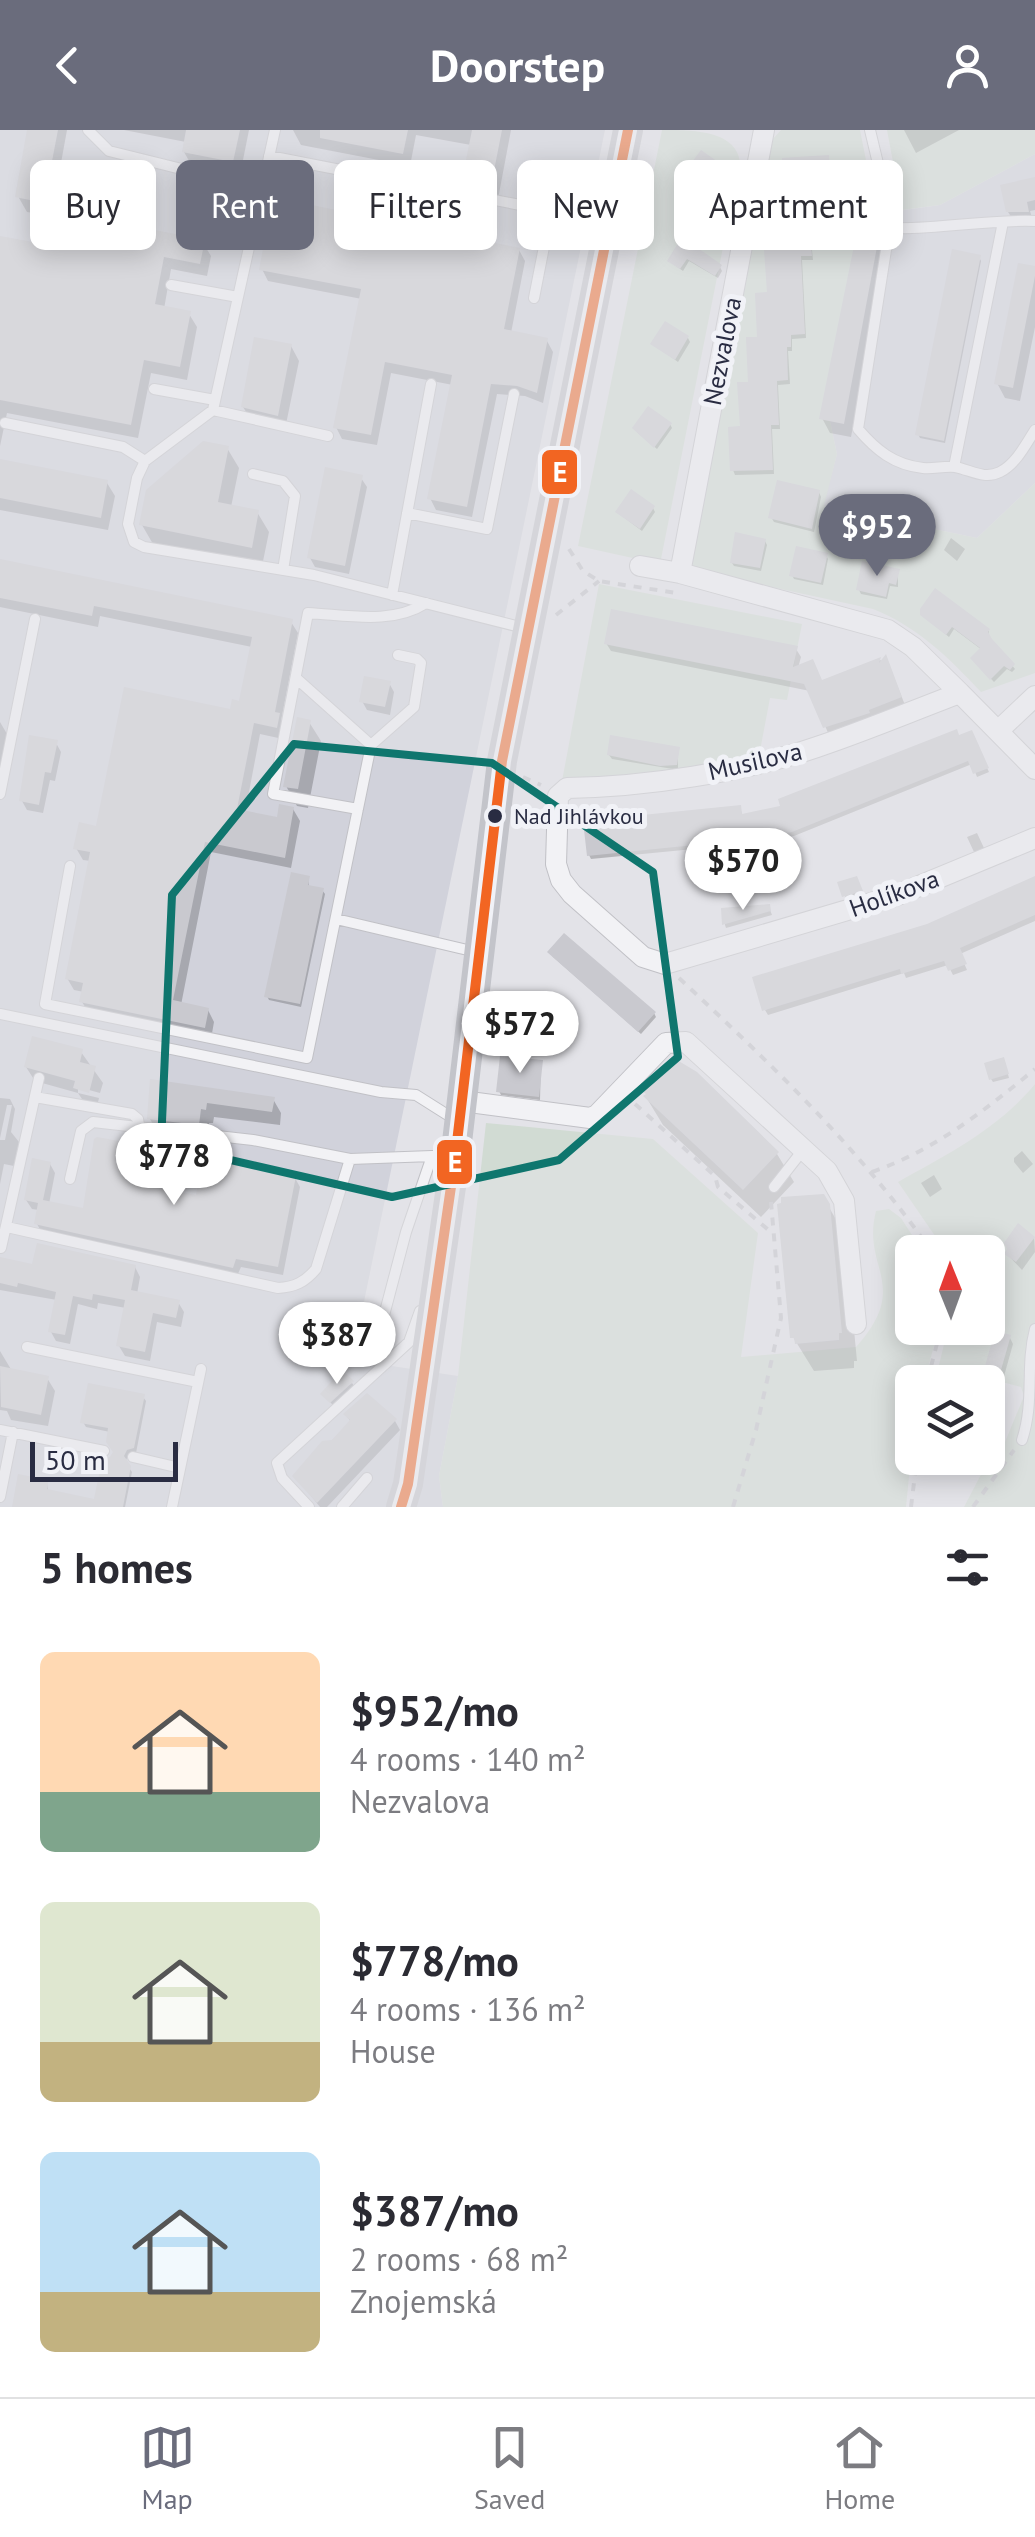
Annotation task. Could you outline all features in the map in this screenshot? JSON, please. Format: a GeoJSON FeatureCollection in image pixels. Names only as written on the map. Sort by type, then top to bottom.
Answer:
{"type":"FeatureCollection","features":[{"type":"Feature","properties":{"kind":"main road"},"geometry":{"type":"LineString","coordinates":[[622,160],[628,130]]}},
{"type":"Feature","properties":{"kind":"main road"},"geometry":{"type":"LineString","coordinates":[[408,1495],[447,1224],[444,1158],[461,1112],[502,761],[539,623],[604,250]]}},
{"type":"Feature","properties":{"kind":"street","name":"Nezvalova"},"geometry":{"type":"LineString","coordinates":[[680,573],[764,130]]}},
{"type":"Feature","properties":{"kind":"street"},"geometry":{"type":"LineString","coordinates":[[640,566],[680,573],[888,630],[960,692],[1035,769]]}},
{"type":"Feature","properties":{"kind":"street","name":"Musilova"},"geometry":{"type":"LineString","coordinates":[[665,964],[643,956],[561,880],[556,864],[558,796],[568,788],[723,772],[764,762],[816,747],[960,692]]}},
{"type":"Feature","properties":{"kind":"street"},"geometry":{"type":"LineString","coordinates":[[998,731],[1035,696]]}},
{"type":"Feature","properties":{"kind":"street","name":"Holíkova"},"geometry":{"type":"LineString","coordinates":[[665,964],[895,896],[1035,838]]}},
{"type":"Feature","properties":{"kind":"street"},"geometry":{"type":"LineString","coordinates":[[461,1112],[590,1118],[666,1044],[686,1042],[827,1171],[844,1201],[856,1324]]}},
{"type":"Feature","properties":{"kind":"lane"},"geometry":{"type":"LineString","coordinates":[[88,130],[108,151],[176,168]]}},
{"type":"Feature","properties":{"kind":"lane"},"geometry":{"type":"LineString","coordinates":[[268,160],[275,130]]}},
{"type":"Feature","properties":{"kind":"lane"},"geometry":{"type":"LineString","coordinates":[[870,130],[877,160]]}},
{"type":"Feature","properties":{"kind":"lane"},"geometry":{"type":"LineString","coordinates":[[269,156],[517,204]]}},
{"type":"Feature","properties":{"kind":"lane"},"geometry":{"type":"LineString","coordinates":[[903,229],[933,230],[968,223],[1035,221]]}},
{"type":"Feature","properties":{"kind":"lane"},"geometry":{"type":"LineString","coordinates":[[954,467],[1003,222]]}},
{"type":"Feature","properties":{"kind":"lane"},"geometry":{"type":"LineString","coordinates":[[249,250],[214,406],[146,461],[137,478],[128,524],[134,542],[539,623]]}},
{"type":"Feature","properties":{"kind":"lane"},"geometry":{"type":"LineString","coordinates":[[534,298],[543,250]]}},
{"type":"Feature","properties":{"kind":"lane"},"geometry":{"type":"LineString","coordinates":[[886,250],[858,428],[874,448],[898,463],[924,468],[954,467],[984,476],[1002,472],[1035,430]]}},
{"type":"Feature","properties":{"kind":"lane"},"geometry":{"type":"LineString","coordinates":[[171,284],[238,297]]}},
{"type":"Feature","properties":{"kind":"lane"},"geometry":{"type":"LineString","coordinates":[[392,595],[431,384]]}},
{"type":"Feature","properties":{"kind":"lane"},"geometry":{"type":"LineString","coordinates":[[154,389],[328,436]]}},
{"type":"Feature","properties":{"kind":"lane"},"geometry":{"type":"LineString","coordinates":[[407,514],[487,529],[514,394]]}},
{"type":"Feature","properties":{"kind":"lane"},"geometry":{"type":"LineString","coordinates":[[5,423],[124,448],[146,461]]}},
{"type":"Feature","properties":{"kind":"lane"},"geometry":{"type":"LineString","coordinates":[[254,474],[283,480],[295,496],[283,570]]}},
{"type":"Feature","properties":{"kind":"lane"},"geometry":{"type":"LineString","coordinates":[[358,809],[274,794],[308,614],[393,616],[426,603]]}},
{"type":"Feature","properties":{"kind":"lane"},"geometry":{"type":"LineString","coordinates":[[1,785],[35,620]]}},
{"type":"Feature","properties":{"kind":"lane"},"geometry":{"type":"LineString","coordinates":[[70,866],[45,1004],[307,1058],[371,744],[414,707],[421,663],[398,655]]}},
{"type":"Feature","properties":{"kind":"lane"},"geometry":{"type":"LineString","coordinates":[[296,678],[371,744]]}},
{"type":"Feature","properties":{"kind":"lane"},"geometry":{"type":"LineString","coordinates":[[336,919],[480,953]]}},
{"type":"Feature","properties":{"kind":"lane"},"geometry":{"type":"LineString","coordinates":[[0,1014],[416,1096],[461,1112]]}},
{"type":"Feature","properties":{"kind":"lane"},"geometry":{"type":"LineString","coordinates":[[0,1248],[39,1078]]}},
{"type":"Feature","properties":{"kind":"lane"},"geometry":{"type":"LineString","coordinates":[[35,1097],[132,1114],[138,1119],[140,1130]]}},
{"type":"Feature","properties":{"kind":"lane"},"geometry":{"type":"LineString","coordinates":[[70,1179],[81,1131],[86,1125],[105,1123],[253,1140],[350,1159],[444,1158],[406,1232],[382,1324]]}},
{"type":"Feature","properties":{"kind":"lane"},"geometry":{"type":"LineString","coordinates":[[774,1187],[804,1150]]}},
{"type":"Feature","properties":{"kind":"lane"},"geometry":{"type":"LineString","coordinates":[[7,1227],[278,1288],[291,1287],[316,1269],[350,1159]]}},
{"type":"Feature","properties":{"kind":"lane"},"geometry":{"type":"LineString","coordinates":[[309,1507],[282,1478],[277,1463],[410,1342],[435,1251],[447,1224]]}},
{"type":"Feature","properties":{"kind":"lane"},"geometry":{"type":"LineString","coordinates":[[1022,1440],[1030,1415],[1031,1344],[1035,1330]]}},
{"type":"Feature","properties":{"kind":"lane"},"geometry":{"type":"LineString","coordinates":[[27,1347],[198,1382]]}},
{"type":"Feature","properties":{"kind":"lane"},"geometry":{"type":"LineString","coordinates":[[172,1507],[201,1369]]}},
{"type":"Feature","properties":{"kind":"lane"},"geometry":{"type":"LineString","coordinates":[[0,1430],[104,1451]]}},
{"type":"Feature","properties":{"kind":"lane"},"geometry":{"type":"LineString","coordinates":[[0,1497],[13,1432]]}},
{"type":"Feature","properties":{"kind":"lane"},"geometry":{"type":"LineString","coordinates":[[133,1458],[180,1468]]}},
{"type":"Feature","properties":{"kind":"lane"},"geometry":{"type":"LineString","coordinates":[[342,1507],[367,1478]]}},
{"type":"Feature","properties":{"kind":"path"},"geometry":{"type":"LineString","coordinates":[[539,623],[600,581]]}},
{"type":"Feature","properties":{"kind":"path"},"geometry":{"type":"LineString","coordinates":[[665,964],[752,1046],[872,1172],[919,1235]]}},
{"type":"Feature","properties":{"kind":"path"},"geometry":{"type":"LineString","coordinates":[[872,1172],[910,1158],[942,1140],[1035,1069]]}},
{"type":"Feature","properties":{"kind":"path"},"geometry":{"type":"LineString","coordinates":[[621,1090],[715,1176],[718,1187],[772,1233]]}},
{"type":"Feature","properties":{"kind":"path"},"geometry":{"type":"LineString","coordinates":[[733,1507],[756,1430],[781,1318],[770,1206]]}},
{"type":"Feature","properties":{"kind":"path"},"geometry":{"type":"LineString","coordinates":[[973,1507],[1022,1440]]}},
{"type":"Feature","properties":{"kind":"path"},"geometry":{"type":"LineString","coordinates":[[911,1507],[915,1475]]}},
{"type":"Feature","properties":{"kind":"highlighted area"},"geometry":{"type":"Polygon","coordinates":[[[294,744],[492,763],[653,872],[678,1057],[559,1160],[392,1197],[161,1144],[172,895],[294,744]]]}},
{"type":"Feature","properties":{"kind":"shaded area"},"geometry":{"type":"Polygon","coordinates":[[[0,130],[605,130],[599,160],[517,160],[517,250],[580,250],[352,1360],[458,1376],[439,1476],[443,1507],[0,1507],[0,130]]]}},
{"type":"Feature","properties":{"kind":"shaded area"},"geometry":{"type":"Polygon","coordinates":[[[662,130],[711,134],[730,144],[739,160],[674,160],[674,250],[722,250],[660,564],[578,546],[638,250],[654,250],[654,170],[662,130]]]}},
{"type":"Feature","properties":{"kind":"shaded area"},"geometry":{"type":"Polygon","coordinates":[[[781,130],[860,130],[866,160],[768,160],[772,140],[781,130]]]}},
{"type":"Feature","properties":{"kind":"shaded area"},"geometry":{"type":"Polygon","coordinates":[[[887,130],[1035,130],[1035,154],[940,205],[903,210],[903,160],[893,160],[887,130]]]}},
{"type":"Feature","properties":{"kind":"shaded area"},"geometry":{"type":"Polygon","coordinates":[[[1035,154],[1035,483],[977,538],[823,506],[837,454],[830,421],[854,250],[903,250],[903,210],[940,205],[1035,154]]]}},
{"type":"Feature","properties":{"kind":"shaded area"},"geometry":{"type":"Polygon","coordinates":[[[750,250],[855,250],[830,421],[837,454],[824,506],[977,538],[1035,483],[1035,673],[981,692],[931,644],[889,616],[873,609],[697,571],[688,558],[750,250]]]}},
{"type":"Feature","properties":{"kind":"shaded area"},"geometry":{"type":"Polygon","coordinates":[[[599,584],[802,624],[787,700],[770,698],[759,756],[693,768],[562,781],[599,584]]]}},
{"type":"Feature","properties":{"kind":"shaded area"},"geometry":{"type":"Polygon","coordinates":[[[1035,1084],[1035,1507],[964,1507],[981,1475],[1005,1475],[1005,1442],[1024,1396],[1021,1387],[1005,1383],[1005,1365],[939,1365],[944,1345],[1005,1345],[1005,1235],[934,1235],[898,1182],[954,1151],[1021,1100],[1035,1084]]]}},
{"type":"Feature","properties":{"kind":"shaded area"},"geometry":{"type":"Polygon","coordinates":[[[486,1123],[653,1139],[758,1233],[741,1357],[856,1347],[881,1307],[883,1292],[873,1231],[876,1211],[889,1209],[901,1218],[912,1235],[895,1235],[895,1345],[934,1345],[929,1365],[895,1365],[895,1475],[909,1475],[906,1507],[443,1507],[439,1476],[458,1376],[486,1123]]]}},
{"type":"Feature","properties":{"kind":"building"},"geometry":{"type":"Polygon","coordinates":[[[27,130],[58,130],[52,160],[30,160],[30,200],[15,197],[27,130]]]}},
{"type":"Feature","properties":{"kind":"building"},"geometry":{"type":"Polygon","coordinates":[[[186,130],[240,130],[233,160],[182,152],[186,130]]]}},
{"type":"Feature","properties":{"kind":"building"},"geometry":{"type":"Polygon","coordinates":[[[320,130],[408,130],[403,154],[320,138],[320,130]]]}},
{"type":"Feature","properties":{"kind":"building"},"geometry":{"type":"Polygon","coordinates":[[[472,130],[502,130],[496,160],[466,160],[472,130]]]}},
{"type":"Feature","properties":{"kind":"building"},"geometry":{"type":"Polygon","coordinates":[[[701,150],[715,160],[694,160],[701,150]]]}},
{"type":"Feature","properties":{"kind":"building"},"geometry":{"type":"Polygon","coordinates":[[[829,155],[829,160],[782,160],[829,155]]]}},
{"type":"Feature","properties":{"kind":"building"},"geometry":{"type":"Polygon","coordinates":[[[1035,177],[1035,200],[1027,202],[1029,212],[1006,212],[1000,185],[1035,177]]]}},
{"type":"Feature","properties":{"kind":"building"},"geometry":{"type":"Polygon","coordinates":[[[314,205],[334,210],[334,250],[497,250],[497,243],[520,250],[504,329],[548,338],[537,393],[517,386],[491,384],[467,507],[427,499],[452,375],[385,362],[371,435],[333,428],[361,289],[259,270],[263,250],[314,250],[314,205]]]}},
{"type":"Feature","properties":{"kind":"building"},"geometry":{"type":"Polygon","coordinates":[[[156,230],[176,234],[176,250],[203,250],[200,264],[164,257],[155,304],[191,311],[180,367],[144,360],[131,425],[0,400],[0,236],[30,242],[30,250],[156,250],[156,230]]]}},
{"type":"Feature","properties":{"kind":"building"},"geometry":{"type":"Polygon","coordinates":[[[952,249],[981,255],[944,441],[915,435],[952,249]]]}},
{"type":"Feature","properties":{"kind":"building"},"geometry":{"type":"Polygon","coordinates":[[[674,250],[701,250],[722,265],[715,276],[687,259],[680,269],[667,261],[674,250]]]}},
{"type":"Feature","properties":{"kind":"building"},"geometry":{"type":"Polygon","coordinates":[[[764,250],[811,250],[812,256],[801,256],[805,334],[791,335],[791,347],[787,347],[788,380],[777,381],[779,425],[771,425],[773,470],[730,471],[728,427],[740,426],[737,382],[748,382],[746,337],[757,337],[755,293],[767,292],[764,250]]]}},
{"type":"Feature","properties":{"kind":"building"},"geometry":{"type":"Polygon","coordinates":[[[853,250],[876,250],[844,424],[819,419],[853,250]]]}},
{"type":"Feature","properties":{"kind":"building"},"geometry":{"type":"Polygon","coordinates":[[[1018,263],[1035,266],[1035,276],[1013,388],[994,384],[1018,263]]]}},
{"type":"Feature","properties":{"kind":"building"},"geometry":{"type":"Polygon","coordinates":[[[665,321],[689,336],[675,360],[650,344],[665,321]]]}},
{"type":"Feature","properties":{"kind":"building"},"geometry":{"type":"Polygon","coordinates":[[[254,337],[292,344],[278,416],[241,407],[254,337]]]}},
{"type":"Feature","properties":{"kind":"building"},"geometry":{"type":"Polygon","coordinates":[[[648,406],[672,423],[654,448],[632,428],[648,406]]]}},
{"type":"Feature","properties":{"kind":"building"},"geometry":{"type":"Polygon","coordinates":[[[203,441],[229,446],[218,502],[259,510],[252,548],[139,525],[146,490],[203,441]]]}},
{"type":"Feature","properties":{"kind":"building"},"geometry":{"type":"Polygon","coordinates":[[[0,459],[108,480],[101,518],[0,498],[0,459]]]}},
{"type":"Feature","properties":{"kind":"building"},"geometry":{"type":"Polygon","coordinates":[[[325,467],[363,475],[345,566],[307,558],[325,467]]]}},
{"type":"Feature","properties":{"kind":"building"},"geometry":{"type":"Polygon","coordinates":[[[777,480],[820,490],[812,529],[768,518],[777,480]]]}},
{"type":"Feature","properties":{"kind":"building"},"geometry":{"type":"Polygon","coordinates":[[[631,489],[655,506],[640,529],[615,512],[631,489]]]}},
{"type":"Feature","properties":{"kind":"building"},"geometry":{"type":"Polygon","coordinates":[[[735,532],[766,539],[760,568],[730,563],[735,532]]]}},
{"type":"Feature","properties":{"kind":"building"},"geometry":{"type":"Polygon","coordinates":[[[796,546],[828,553],[821,583],[789,576],[796,546]]]}},
{"type":"Feature","properties":{"kind":"building"},"geometry":{"type":"Polygon","coordinates":[[[0,559],[293,619],[275,712],[280,713],[277,728],[254,723],[237,809],[277,817],[279,804],[294,807],[285,858],[205,842],[173,1000],[209,1008],[205,1028],[79,1002],[83,983],[65,979],[90,852],[73,849],[79,822],[96,826],[124,687],[230,709],[232,699],[239,701],[252,637],[94,606],[92,616],[0,598],[0,559]]]}},
{"type":"Feature","properties":{"kind":"building"},"geometry":{"type":"Polygon","coordinates":[[[862,561],[900,569],[896,585],[889,583],[886,597],[856,590],[862,561]]]}},
{"type":"Feature","properties":{"kind":"building"},"geometry":{"type":"Polygon","coordinates":[[[935,588],[990,629],[992,639],[1015,664],[1010,670],[1004,666],[990,680],[970,658],[980,648],[952,627],[946,635],[920,615],[935,588]]]}},
{"type":"Feature","properties":{"kind":"building"},"geometry":{"type":"Polygon","coordinates":[[[611,609],[798,646],[793,667],[813,659],[822,680],[881,657],[879,663],[886,654],[902,697],[869,710],[870,713],[823,728],[804,684],[604,644],[611,609]]]}},
{"type":"Feature","properties":{"kind":"building"},"geometry":{"type":"Polygon","coordinates":[[[364,676],[391,681],[385,707],[359,702],[364,676]]]}},
{"type":"Feature","properties":{"kind":"building"},"geometry":{"type":"Polygon","coordinates":[[[297,717],[311,720],[298,789],[283,787],[297,717]]]}},
{"type":"Feature","properties":{"kind":"building"},"geometry":{"type":"Polygon","coordinates":[[[957,729],[959,735],[972,730],[989,768],[973,774],[968,761],[792,832],[777,835],[777,829],[744,835],[744,840],[587,856],[583,821],[741,805],[742,814],[780,806],[778,799],[957,729]]]}},
{"type":"Feature","properties":{"kind":"building"},"geometry":{"type":"Polygon","coordinates":[[[29,735],[58,740],[51,773],[45,772],[39,805],[19,801],[29,735]]]}},
{"type":"Feature","properties":{"kind":"building"},"geometry":{"type":"Polygon","coordinates":[[[610,735],[680,747],[677,765],[660,766],[607,755],[610,735]]]}},
{"type":"Feature","properties":{"kind":"building"},"geometry":{"type":"Polygon","coordinates":[[[291,872],[310,876],[308,885],[324,888],[300,1004],[264,997],[291,872]]]}},
{"type":"Feature","properties":{"kind":"building"},"geometry":{"type":"Polygon","coordinates":[[[857,876],[863,891],[842,897],[837,882],[857,876]]]}},
{"type":"Feature","properties":{"kind":"building"},"geometry":{"type":"Polygon","coordinates":[[[1035,876],[1035,915],[960,948],[967,964],[948,971],[944,961],[901,974],[900,969],[762,1011],[752,977],[927,924],[1035,876]]]}},
{"type":"Feature","properties":{"kind":"building"},"geometry":{"type":"Polygon","coordinates":[[[770,904],[771,911],[722,925],[721,908],[770,904]]]}},
{"type":"Feature","properties":{"kind":"building"},"geometry":{"type":"Polygon","coordinates":[[[564,933],[656,1012],[638,1032],[547,952],[564,933]]]}},
{"type":"Feature","properties":{"kind":"building"},"geometry":{"type":"Polygon","coordinates":[[[32,1036],[83,1049],[80,1062],[96,1066],[89,1093],[73,1088],[75,1081],[24,1067],[32,1036]]]}},
{"type":"Feature","properties":{"kind":"building"},"geometry":{"type":"Polygon","coordinates":[[[500,1056],[543,1060],[539,1097],[496,1092],[500,1056]]]}},
{"type":"Feature","properties":{"kind":"building"},"geometry":{"type":"Polygon","coordinates":[[[672,1057],[697,1072],[779,1152],[743,1190],[643,1096],[646,1094],[641,1090],[672,1057]]]}},
{"type":"Feature","properties":{"kind":"building"},"geometry":{"type":"Polygon","coordinates":[[[1004,1057],[1009,1074],[989,1080],[984,1063],[1004,1057]]]}},
{"type":"Feature","properties":{"kind":"building"},"geometry":{"type":"Polygon","coordinates":[[[150,1079],[275,1097],[272,1112],[207,1103],[206,1110],[201,1109],[199,1125],[147,1119],[150,1079]]]}},
{"type":"Feature","properties":{"kind":"building"},"geometry":{"type":"Polygon","coordinates":[[[97,1137],[146,1146],[138,1184],[196,1195],[203,1158],[296,1176],[278,1267],[236,1259],[233,1268],[34,1224],[38,1203],[24,1200],[32,1158],[51,1162],[43,1200],[83,1208],[97,1137]]]}},
{"type":"Feature","properties":{"kind":"building"},"geometry":{"type":"Polygon","coordinates":[[[824,1194],[830,1204],[842,1333],[839,1340],[795,1344],[794,1338],[790,1338],[777,1204],[781,1197],[824,1194]]]}},
{"type":"Feature","properties":{"kind":"building"},"geometry":{"type":"Polygon","coordinates":[[[1018,1223],[1035,1237],[1016,1262],[1005,1255],[1005,1242],[1018,1223]]]}},
{"type":"Feature","properties":{"kind":"building"},"geometry":{"type":"Polygon","coordinates":[[[37,1243],[136,1265],[131,1290],[180,1300],[176,1318],[153,1313],[145,1352],[116,1346],[125,1300],[93,1294],[92,1300],[73,1296],[65,1335],[48,1332],[56,1292],[0,1283],[0,1257],[32,1264],[37,1243]]]}},
{"type":"Feature","properties":{"kind":"building"},"geometry":{"type":"Polygon","coordinates":[[[1005,1334],[1011,1335],[1002,1365],[985,1365],[991,1345],[1005,1345],[1005,1334]]]}},
{"type":"Feature","properties":{"kind":"building"},"geometry":{"type":"Polygon","coordinates":[[[0,1366],[49,1376],[41,1415],[1,1407],[0,1366]]]}},
{"type":"Feature","properties":{"kind":"building"},"geometry":{"type":"Polygon","coordinates":[[[342,1370],[354,1381],[330,1403],[320,1394],[342,1370]]]}},
{"type":"Feature","properties":{"kind":"building"},"geometry":{"type":"Polygon","coordinates":[[[88,1383],[145,1394],[134,1448],[124,1456],[131,1466],[123,1507],[12,1507],[18,1474],[48,1480],[47,1489],[94,1499],[102,1460],[113,1452],[106,1442],[108,1428],[80,1423],[88,1383]]]}},
{"type":"Feature","properties":{"kind":"building"},"geometry":{"type":"Polygon","coordinates":[[[367,1393],[397,1419],[317,1503],[292,1476],[322,1441],[332,1440],[350,1420],[343,1414],[367,1393]]]}},
{"type":"Feature","properties":{"kind":"transit line","name":"E"},"geometry":{"type":"LineString","coordinates":[[401,1507],[408,1484],[455,1159],[502,761],[628,130]]}},
{"type":"Feature","properties":{"kind":"place","name":"Nad Jihlávkou"},"geometry":{"type":"Point","coordinates":[495,816]}}]}
